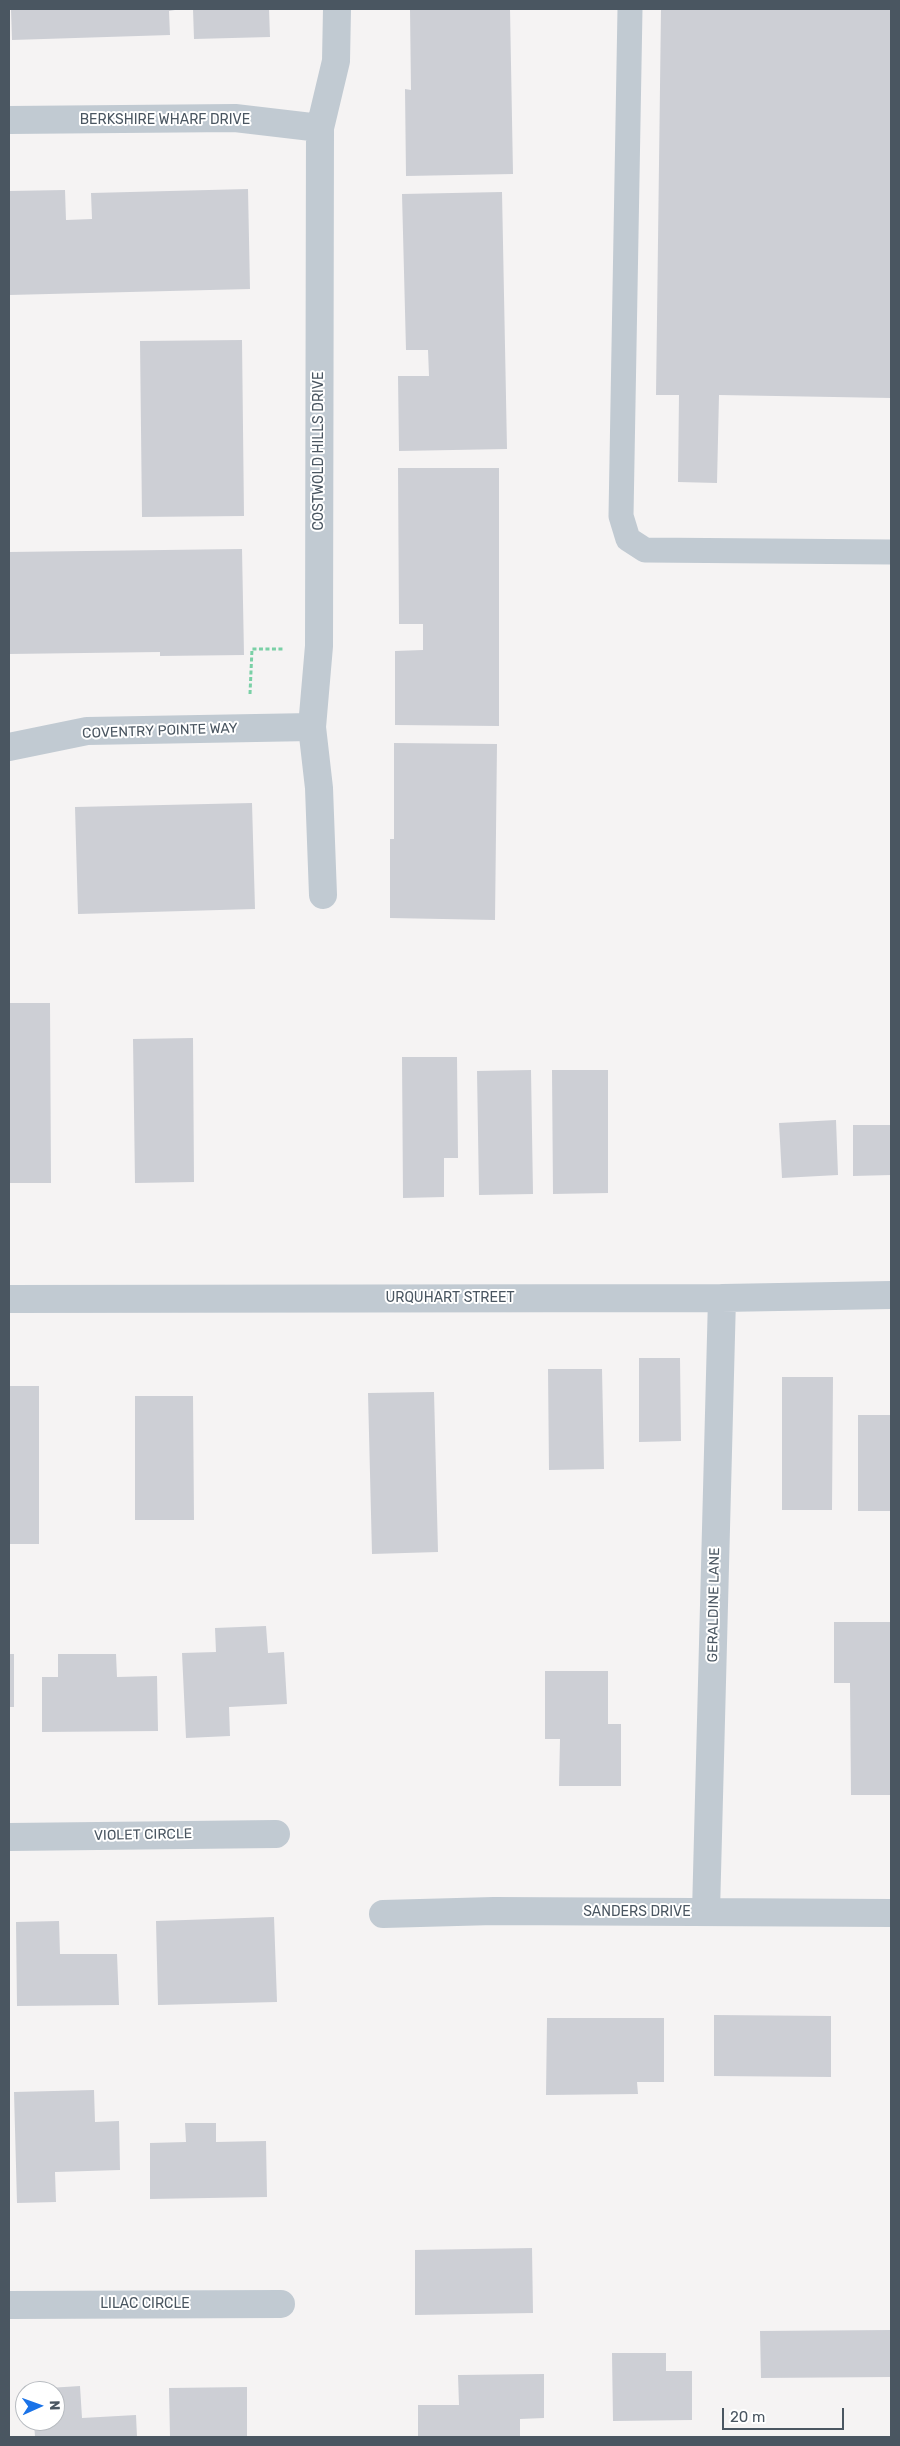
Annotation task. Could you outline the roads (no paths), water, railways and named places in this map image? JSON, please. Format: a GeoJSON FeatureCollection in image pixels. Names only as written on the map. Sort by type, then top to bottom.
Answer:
{"type":"FeatureCollection","features":[{"type":"Feature","properties":{"kind":"street","name":"COSTWOLD HILLS DRIVE"},"geometry":{"type":"LineString","coordinates":[[323,895],[319,788],[312,727],[319,646],[320,128],[336,61],[337,9]]}},
{"type":"Feature","properties":{"kind":"street","name":"BERKSHIRE WHARF DRIVE"},"geometry":{"type":"LineString","coordinates":[[9,120],[235,118],[320,128]]}},
{"type":"Feature","properties":{"kind":"street","name":"COVENTRY POINTE WAY"},"geometry":{"type":"LineString","coordinates":[[9,747],[87,731],[312,727]]}},
{"type":"Feature","properties":{"kind":"street","name":"URQUHART STREET"},"geometry":{"type":"LineString","coordinates":[[9,1299],[722,1298],[891,1295]]}},
{"type":"Feature","properties":{"kind":"street","name":"GERALDINE LANE"},"geometry":{"type":"LineString","coordinates":[[706,1912],[722,1298]]}},
{"type":"Feature","properties":{"kind":"street","name":"VIOLET CIRCLE"},"geometry":{"type":"LineString","coordinates":[[9,1837],[276,1834]]}},
{"type":"Feature","properties":{"kind":"street","name":"SANDERS DRIVE"},"geometry":{"type":"LineString","coordinates":[[383,1914],[494,1911],[891,1913]]}},
{"type":"Feature","properties":{"kind":"street","name":"LILAC CIRCLE"},"geometry":{"type":"LineString","coordinates":[[9,2305],[280,2304]]}},
{"type":"Feature","properties":{"kind":"lane"},"geometry":{"type":"LineString","coordinates":[[630,9],[621,516],[628,539],[645,550],[891,552]]}}]}
